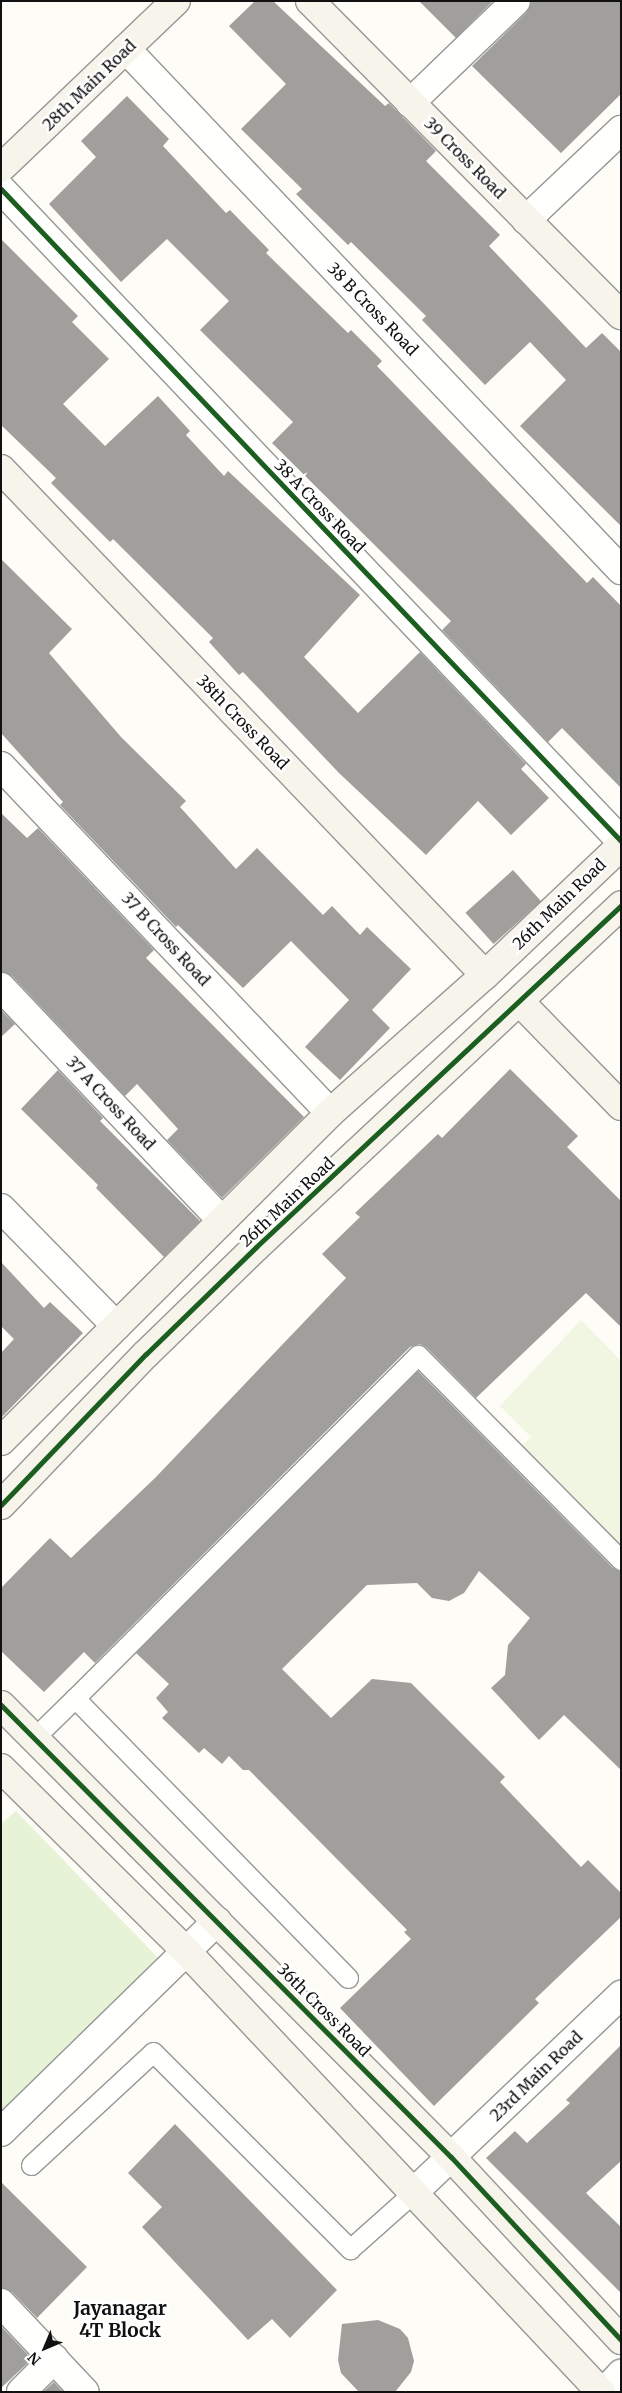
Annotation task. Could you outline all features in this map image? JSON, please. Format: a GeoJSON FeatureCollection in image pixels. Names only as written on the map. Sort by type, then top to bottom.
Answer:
{"type":"FeatureCollection","features":[{"type":"Feature","properties":{"kind":"street","name":"28th Main Road"},"geometry":{"type":"LineString","coordinates":[[1,168],[176,1]]}},
{"type":"Feature","properties":{"kind":"street","name":"39 Cross Road"},"geometry":{"type":"LineString","coordinates":[[310,1],[621,315]]}},
{"type":"Feature","properties":{"kind":"street"},"geometry":{"type":"LineString","coordinates":[[410,103],[516,1]]}},
{"type":"Feature","properties":{"kind":"street","name":"38 B Cross Road"},"geometry":{"type":"LineString","coordinates":[[126,49],[621,570]]}},
{"type":"Feature","properties":{"kind":"street"},"geometry":{"type":"LineString","coordinates":[[526,220],[621,130]]}},
{"type":"Feature","properties":{"kind":"street","name":"38 A Cross Road"},"geometry":{"type":"LineString","coordinates":[[1,188],[621,840]]}},
{"type":"Feature","properties":{"kind":"street","name":"38th Cross Road"},"geometry":{"type":"LineString","coordinates":[[1,468],[485,974]]}},
{"type":"Feature","properties":{"kind":"street","name":"37 B Cross Road"},"geometry":{"type":"LineString","coordinates":[[1,766],[330,1113]]}},
{"type":"Feature","properties":{"kind":"street","name":"26th Main Road"},"geometry":{"type":"LineString","coordinates":[[1,1441],[330,1113],[485,974],[621,846]]}},
{"type":"Feature","properties":{"kind":"street","name":"26th Main Road"},"geometry":{"type":"LineString","coordinates":[[1,1506],[187,1314],[621,906]]}},
{"type":"Feature","properties":{"kind":"street","name":"37 A Cross Road"},"geometry":{"type":"LineString","coordinates":[[1,987],[221,1220]]}},
{"type":"Feature","properties":{"kind":"street"},"geometry":{"type":"LineString","coordinates":[[520,1002],[621,1106]]}},
{"type":"Feature","properties":{"kind":"street"},"geometry":{"type":"LineString","coordinates":[[1,1208],[116,1326]]}},
{"type":"Feature","properties":{"kind":"street","name":"36th Cross Road"},"geometry":{"type":"LineString","coordinates":[[1,1705],[451,2156],[621,2340]]}},
{"type":"Feature","properties":{"kind":"street"},"geometry":{"type":"LineString","coordinates":[[1,1768],[186,1951],[602,2392],[621,2374]]}},
{"type":"Feature","properties":{"kind":"street"},"geometry":{"type":"LineString","coordinates":[[1,2132],[217,1921]]}},
{"type":"Feature","properties":{"kind":"street","name":"23rd Main Road"},"geometry":{"type":"LineString","coordinates":[[414,2192],[621,1995]]}},
{"type":"Feature","properties":{"kind":"street"},"geometry":{"type":"LineString","coordinates":[[1,2303],[85,2392]]}},
{"type":"Feature","properties":{"kind":"street"},"geometry":{"type":"LineString","coordinates":[[20,2392],[54,2359]]}},
{"type":"Feature","properties":{"kind":"lane"},"geometry":{"type":"LineString","coordinates":[[35,1737],[418,1355],[621,1560]]}},
{"type":"Feature","properties":{"kind":"lane"},"geometry":{"type":"LineString","coordinates":[[75,1698],[348,1978]]}},
{"type":"Feature","properties":{"kind":"lane"},"geometry":{"type":"LineString","coordinates":[[31,2165],[152,2052],[350,2249],[414,2192]]}},
{"type":"Feature","properties":{"kind":"green space"},"geometry":{"type":"Polygon","coordinates":[[[581,1320],[621,1361],[621,1556],[517,1450],[531,1437],[500,1406],[581,1320]]]}},
{"type":"Feature","properties":{"kind":"green space"},"geometry":{"type":"Polygon","coordinates":[[[16,1811],[164,1964],[1,2120],[1,1824],[16,1811]]]}},
{"type":"Feature","properties":{"kind":"building"},"geometry":{"type":"Polygon","coordinates":[[[255,1],[273,1],[385,106],[389,103],[436,151],[426,161],[500,235],[489,246],[586,348],[602,333],[621,352],[621,526],[520,426],[566,380],[530,342],[485,385],[422,320],[426,316],[351,242],[348,245],[296,194],[302,189],[241,129],[286,84],[229,26],[255,1]]]}},
{"type":"Feature","properties":{"kind":"building"},"geometry":{"type":"Polygon","coordinates":[[[419,1],[493,1],[456,38],[419,1]]]}},
{"type":"Feature","properties":{"kind":"building"},"geometry":{"type":"Polygon","coordinates":[[[531,1],[621,1],[621,94],[561,153],[472,66],[527,12],[531,1]]]}},
{"type":"Feature","properties":{"kind":"building"},"geometry":{"type":"Polygon","coordinates":[[[127,96],[169,139],[163,146],[226,213],[230,210],[269,250],[266,253],[348,333],[351,330],[382,361],[377,366],[587,583],[593,577],[621,606],[621,788],[562,728],[548,742],[442,630],[451,621],[272,443],[293,422],[200,330],[229,301],[167,239],[121,282],[49,204],[96,157],[81,141],[127,96]]]}},
{"type":"Feature","properties":{"kind":"building"},"geometry":{"type":"Polygon","coordinates":[[[1,239],[78,316],[72,322],[109,359],[63,404],[105,446],[158,396],[190,431],[186,435],[224,476],[228,471],[360,595],[304,657],[358,713],[420,652],[526,764],[521,769],[549,798],[511,835],[478,801],[426,855],[339,773],[243,672],[239,675],[209,642],[213,638],[113,539],[110,542],[51,483],[56,478],[1,425],[1,239]]]}},
{"type":"Feature","properties":{"kind":"building"},"geometry":{"type":"Polygon","coordinates":[[[1,559],[72,629],[49,653],[121,737],[186,801],[180,807],[236,869],[257,848],[323,915],[332,906],[360,935],[367,927],[411,969],[372,1010],[390,1028],[340,1080],[305,1047],[349,1000],[291,941],[243,988],[178,925],[176,927],[60,805],[63,802],[1,733],[1,559]]]}},
{"type":"Feature","properties":{"kind":"building"},"geometry":{"type":"Polygon","coordinates":[[[1,813],[27,838],[38,828],[154,950],[146,958],[304,1117],[222,1198],[167,1140],[178,1129],[137,1084],[125,1096],[12,976],[1,972],[1,813]]]}},
{"type":"Feature","properties":{"kind":"building"},"geometry":{"type":"Polygon","coordinates":[[[513,870],[541,901],[494,944],[465,913],[513,870]]]}},
{"type":"Feature","properties":{"kind":"building"},"geometry":{"type":"Polygon","coordinates":[[[1,1010],[15,1024],[1,1037],[1,1010]]]}},
{"type":"Feature","properties":{"kind":"building"},"geometry":{"type":"Polygon","coordinates":[[[510,1069],[578,1136],[567,1147],[621,1201],[621,1327],[586,1293],[476,1398],[426,1347],[420,1344],[410,1347],[95,1663],[84,1652],[44,1692],[1,1651],[1,1588],[50,1538],[71,1558],[155,1478],[346,1278],[322,1254],[360,1217],[355,1213],[438,1134],[442,1138],[510,1069]]]}},
{"type":"Feature","properties":{"kind":"building"},"geometry":{"type":"Polygon","coordinates":[[[58,1070],[103,1118],[100,1121],[200,1221],[164,1257],[96,1188],[98,1185],[21,1109],[58,1070]]]}},
{"type":"Feature","properties":{"kind":"building"},"geometry":{"type":"Polygon","coordinates":[[[1,1262],[44,1308],[50,1302],[83,1333],[1,1418],[1,1353],[14,1339],[1,1326],[1,1262]]]}},
{"type":"Feature","properties":{"kind":"building"},"geometry":{"type":"Polygon","coordinates":[[[418,1371],[613,1568],[621,1571],[621,1770],[564,1715],[539,1740],[491,1688],[505,1675],[508,1645],[530,1618],[479,1571],[464,1593],[449,1601],[432,1598],[417,1583],[367,1585],[282,1669],[331,1718],[372,1679],[411,1683],[505,1777],[500,1782],[581,1867],[588,1860],[621,1893],[621,1917],[535,1999],[539,2003],[434,2106],[340,2008],[411,1939],[404,1932],[407,1930],[249,1770],[243,1770],[229,1756],[222,1764],[204,1748],[199,1753],[162,1718],[168,1712],[156,1698],[169,1684],[136,1653],[418,1371]]]}},
{"type":"Feature","properties":{"kind":"building"},"geometry":{"type":"Polygon","coordinates":[[[621,2045],[621,2161],[586,2193],[621,2227],[621,2293],[486,2158],[515,2131],[527,2143],[570,2103],[566,2100],[621,2045]]]}},
{"type":"Feature","properties":{"kind":"building"},"geometry":{"type":"Polygon","coordinates":[[[175,2124],[337,2290],[290,2338],[272,2319],[248,2340],[142,2227],[162,2207],[128,2173],[175,2124]]]}},
{"type":"Feature","properties":{"kind":"building"},"geometry":{"type":"Polygon","coordinates":[[[1,2182],[87,2267],[37,2318],[12,2292],[1,2288],[1,2182]]]}},
{"type":"Feature","properties":{"kind":"building"},"geometry":{"type":"Polygon","coordinates":[[[378,2320],[400,2329],[408,2338],[414,2361],[411,2372],[395,2392],[359,2392],[341,2373],[338,2360],[342,2324],[378,2320]]]}},
{"type":"Feature","properties":{"kind":"building"},"geometry":{"type":"Polygon","coordinates":[[[1,2326],[32,2359],[1,2388],[1,2326]]]}},
{"type":"Feature","properties":{"kind":"building"},"geometry":{"type":"Polygon","coordinates":[[[54,2382],[63,2392],[43,2392],[54,2382]]]}},
{"type":"Feature","properties":{"kind":"cycle path"},"geometry":{"type":"LineString","coordinates":[[1,189],[621,841]]}},
{"type":"Feature","properties":{"kind":"cycle path"},"geometry":{"type":"LineString","coordinates":[[1,1505],[146,1354],[256,1247],[621,906]]}},
{"type":"Feature","properties":{"kind":"cycle path"},"geometry":{"type":"LineString","coordinates":[[1,1705],[451,2157],[621,2340]]}},
{"type":"Feature","properties":{"kind":"district","name":"Jayanagar 4T Block"},"geometry":{"type":"Point","coordinates":[120,2320]}}]}
